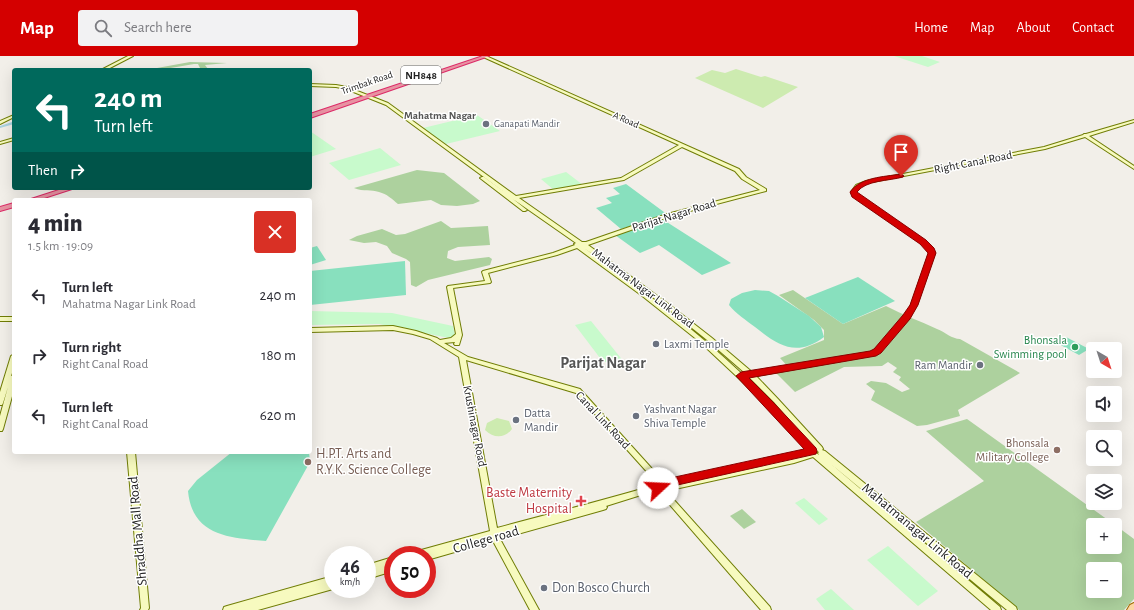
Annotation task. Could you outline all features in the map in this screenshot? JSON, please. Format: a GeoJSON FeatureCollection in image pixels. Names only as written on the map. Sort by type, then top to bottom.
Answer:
{"type":"FeatureCollection","features":[{"type":"Feature","properties":{"kind":"highway"},"geometry":{"type":"LineString","coordinates":[[461,62],[470,56]]}},
{"type":"Feature","properties":{"kind":"highway","name":"Trimbak Road"},"geometry":{"type":"LineString","coordinates":[[365,97],[461,62],[485,58]]}},
{"type":"Feature","properties":{"kind":"highway","name":"Trimbak Road"},"geometry":{"type":"LineString","coordinates":[[312,114],[485,58]]}},
{"type":"Feature","properties":{"kind":"highway"},"geometry":{"type":"LineString","coordinates":[[30,198],[57,190]]}},
{"type":"Feature","properties":{"kind":"highway"},"geometry":{"type":"LineString","coordinates":[[38,198],[65,190]]}},
{"type":"Feature","properties":{"kind":"highway"},"geometry":{"type":"LineString","coordinates":[[0,208],[12,205]]}},
{"type":"Feature","properties":{"kind":"street"},"geometry":{"type":"LineString","coordinates":[[107,68],[130,56]]}},
{"type":"Feature","properties":{"kind":"street"},"geometry":{"type":"LineString","coordinates":[[113,68],[135,56]]}},
{"type":"Feature","properties":{"kind":"street","name":"A Road"},"geometry":{"type":"LineString","coordinates":[[485,58],[736,170],[744,178],[764,190]]}},
{"type":"Feature","properties":{"kind":"street"},"geometry":{"type":"LineString","coordinates":[[312,85],[332,88],[365,97]]}},
{"type":"Feature","properties":{"kind":"street","name":"Mahatma Nagar Link Road"},"geometry":{"type":"LineString","coordinates":[[365,97],[388,104],[581,245],[666,312],[741,376],[816,452]]}},
{"type":"Feature","properties":{"kind":"street","name":"Mahatma Nagar Link Road"},"geometry":{"type":"LineString","coordinates":[[365,97],[384,105],[508,198],[651,291],[680,313],[750,374],[816,452]]}},
{"type":"Feature","properties":{"kind":"street"},"geometry":{"type":"LineString","coordinates":[[0,124],[5,123],[12,118]]}},
{"type":"Feature","properties":{"kind":"street"},"geometry":{"type":"LineString","coordinates":[[0,124],[12,118]]}},
{"type":"Feature","properties":{"kind":"street","name":"Right Canal Road"},"geometry":{"type":"LineString","coordinates":[[741,376],[873,354],[907,317],[914,305],[932,253],[931,250],[923,242],[855,195],[853,192],[858,186],[866,182],[1045,148],[1134,121]]}},
{"type":"Feature","properties":{"kind":"street"},"geometry":{"type":"LineString","coordinates":[[1085,136],[1134,168]]}},
{"type":"Feature","properties":{"kind":"street"},"geometry":{"type":"LineString","coordinates":[[0,142],[12,139]]}},
{"type":"Feature","properties":{"kind":"street"},"geometry":{"type":"LineString","coordinates":[[508,198],[622,179],[682,145]]}},
{"type":"Feature","properties":{"kind":"street","name":"Parijat Nagar Road"},"geometry":{"type":"LineString","coordinates":[[458,347],[450,287],[488,282],[485,272],[556,254],[669,215],[764,190]]}},
{"type":"Feature","properties":{"kind":"street"},"geometry":{"type":"LineString","coordinates":[[0,319],[12,319]]}},
{"type":"Feature","properties":{"kind":"street","name":"Canal Link Road"},"geometry":{"type":"LineString","coordinates":[[312,330],[393,328],[432,338],[458,347],[476,361],[578,391],[652,474],[674,506],[766,610]]}},
{"type":"Feature","properties":{"kind":"street"},"geometry":{"type":"LineString","coordinates":[[440,342],[450,341],[458,347]]}},
{"type":"Feature","properties":{"kind":"street","name":"Krushinagar Road"},"geometry":{"type":"LineString","coordinates":[[458,347],[495,535],[535,610]]}},
{"type":"Feature","properties":{"kind":"street"},"geometry":{"type":"LineString","coordinates":[[0,404],[12,363]]}},
{"type":"Feature","properties":{"kind":"street"},"geometry":{"type":"LineString","coordinates":[[0,429],[12,384]]}},
{"type":"Feature","properties":{"kind":"street"},"geometry":{"type":"LineString","coordinates":[[662,487],[794,460],[816,452]]}},
{"type":"Feature","properties":{"kind":"street","name":"Mahatmanagar Link Road"},"geometry":{"type":"LineString","coordinates":[[816,452],[997,610]]}},
{"type":"Feature","properties":{"kind":"street","name":"Mahatmanagar Link Road"},"geometry":{"type":"LineString","coordinates":[[816,452],[1013,610]]}},
{"type":"Feature","properties":{"kind":"street","name":"Shraddha Mall Road"},"geometry":{"type":"LineString","coordinates":[[131,454],[145,609]]}},
{"type":"Feature","properties":{"kind":"street","name":"College road"},"geometry":{"type":"LineString","coordinates":[[436,554],[495,535],[662,487]]}},
{"type":"Feature","properties":{"kind":"street","name":"College road"},"geometry":{"type":"LineString","coordinates":[[436,550],[495,535]]}},
{"type":"Feature","properties":{"kind":"street"},"geometry":{"type":"LineString","coordinates":[[227,610],[324,583]]}},
{"type":"Feature","properties":{"kind":"street"},"geometry":{"type":"LineString","coordinates":[[244,610],[324,588]]}},
{"type":"Feature","properties":{"kind":"green space"},"geometry":{"type":"Polygon","coordinates":[[[894,56],[922,56],[940,62],[928,67],[894,56]]]}},
{"type":"Feature","properties":{"kind":"green space"},"geometry":{"type":"Polygon","coordinates":[[[190,62],[227,63],[205,65],[207,68],[200,68],[198,64],[194,64],[171,68],[157,68],[190,62]]]}},
{"type":"Feature","properties":{"kind":"green space"},"geometry":{"type":"Polygon","coordinates":[[[736,69],[761,77],[765,76],[798,87],[763,108],[695,78],[712,70],[725,73],[736,69]]]}},
{"type":"Feature","properties":{"kind":"green space"},"geometry":{"type":"Polygon","coordinates":[[[477,115],[500,131],[446,144],[423,128],[477,115]]]}},
{"type":"Feature","properties":{"kind":"green space"},"geometry":{"type":"Polygon","coordinates":[[[312,132],[336,149],[312,156],[312,132]]]}},
{"type":"Feature","properties":{"kind":"green space"},"geometry":{"type":"Polygon","coordinates":[[[380,148],[401,165],[349,180],[329,163],[380,148]]]}},
{"type":"Feature","properties":{"kind":"green space"},"geometry":{"type":"Polygon","coordinates":[[[417,170],[444,173],[480,201],[473,204],[457,206],[441,205],[431,200],[398,204],[382,193],[354,188],[417,170]]]}},
{"type":"Feature","properties":{"kind":"green space"},"geometry":{"type":"Polygon","coordinates":[[[566,172],[583,185],[554,190],[541,179],[566,172]]]}},
{"type":"Feature","properties":{"kind":"green space"},"geometry":{"type":"Polygon","coordinates":[[[626,184],[668,215],[621,229],[596,208],[612,203],[606,198],[620,194],[613,188],[626,184]]]}},
{"type":"Feature","properties":{"kind":"green space"},"geometry":{"type":"Polygon","coordinates":[[[662,219],[731,263],[702,275],[659,245],[640,253],[615,235],[662,219]]]}},
{"type":"Feature","properties":{"kind":"green space"},"geometry":{"type":"Polygon","coordinates":[[[441,221],[451,228],[488,226],[490,245],[458,247],[448,251],[447,258],[455,261],[489,257],[492,259],[490,265],[428,280],[416,287],[411,285],[410,262],[406,259],[392,253],[387,246],[376,242],[364,243],[349,240],[357,236],[382,229],[396,235],[405,234],[441,221]]]}},
{"type":"Feature","properties":{"kind":"green space"},"geometry":{"type":"Polygon","coordinates":[[[317,246],[326,260],[312,264],[312,247],[317,246]]]}},
{"type":"Feature","properties":{"kind":"green space"},"geometry":{"type":"Polygon","coordinates":[[[405,261],[406,295],[312,305],[312,271],[405,261]]]}},
{"type":"Feature","properties":{"kind":"green space"},"geometry":{"type":"Polygon","coordinates":[[[858,277],[895,301],[843,324],[805,298],[858,277]]]}},
{"type":"Feature","properties":{"kind":"green space"},"geometry":{"type":"Polygon","coordinates":[[[755,290],[769,291],[809,316],[821,327],[824,337],[805,347],[796,348],[780,344],[772,339],[741,317],[729,305],[731,299],[742,293],[755,290]]]}},
{"type":"Feature","properties":{"kind":"green space"},"geometry":{"type":"Polygon","coordinates":[[[793,290],[843,324],[886,306],[940,330],[951,337],[960,339],[1020,373],[958,410],[960,416],[927,425],[917,426],[871,400],[875,391],[866,384],[871,381],[886,383],[902,392],[910,389],[899,380],[901,377],[893,372],[897,368],[888,362],[882,366],[844,367],[795,392],[775,372],[790,369],[780,358],[824,340],[824,330],[814,320],[779,295],[793,290]]]}},
{"type":"Feature","properties":{"kind":"green space"},"geometry":{"type":"Polygon","coordinates":[[[312,311],[392,313],[453,326],[455,335],[450,338],[379,324],[312,325],[312,311]]]}},
{"type":"Feature","properties":{"kind":"green space"},"geometry":{"type":"Polygon","coordinates":[[[591,321],[624,362],[603,362],[575,325],[591,321]]]}},
{"type":"Feature","properties":{"kind":"green space","name":"Bhonsala Swimming pool"},"geometry":{"type":"Polygon","coordinates":[[[1066,337],[1086,347],[1086,351],[1079,355],[1057,343],[1066,337]]]}},
{"type":"Feature","properties":{"kind":"green space"},"geometry":{"type":"Polygon","coordinates":[[[497,418],[509,421],[512,429],[503,436],[492,435],[485,430],[487,423],[497,418]]]}},
{"type":"Feature","properties":{"kind":"green space"},"geometry":{"type":"Polygon","coordinates":[[[967,419],[1086,504],[1086,510],[1094,510],[1105,518],[1086,518],[1086,554],[1122,554],[1122,530],[1134,539],[1134,599],[1124,610],[1019,610],[916,522],[984,481],[926,431],[967,419]]]}},
{"type":"Feature","properties":{"kind":"green space"},"geometry":{"type":"Polygon","coordinates":[[[230,454],[309,454],[310,462],[266,541],[227,536],[215,532],[205,526],[197,517],[191,506],[188,491],[197,480],[230,454]]]}},
{"type":"Feature","properties":{"kind":"green space"},"geometry":{"type":"Polygon","coordinates":[[[804,498],[828,519],[819,525],[795,503],[804,498]]]}},
{"type":"Feature","properties":{"kind":"green space"},"geometry":{"type":"Polygon","coordinates":[[[742,509],[756,522],[744,529],[730,516],[742,509]]]}},
{"type":"Feature","properties":{"kind":"green space"},"geometry":{"type":"Polygon","coordinates":[[[888,546],[938,591],[918,606],[867,560],[888,546]]]}},
{"type":"Feature","properties":{"kind":"green space"},"geometry":{"type":"Polygon","coordinates":[[[831,589],[854,610],[825,610],[816,599],[831,589]]]}},
{"type":"Feature","properties":{"kind":"waterway"},"geometry":{"type":"LineString","coordinates":[[0,127],[12,124]]}},
{"type":"Feature","properties":{"kind":"place","name":"Ganapati Mandir"},"geometry":{"type":"Point","coordinates":[486,124]}},
{"type":"Feature","properties":{"kind":"place","name":"Laxmi Temple"},"geometry":{"type":"Point","coordinates":[656,344]}},
{"type":"Feature","properties":{"kind":"place","name":"Bhonsala Swimming pool"},"geometry":{"type":"Point","coordinates":[1075,347]}},
{"type":"Feature","properties":{"kind":"place","name":"Ram Mandir"},"geometry":{"type":"Point","coordinates":[980,365]}},
{"type":"Feature","properties":{"kind":"place","name":"Yashvant Nagar Shiva Temple"},"geometry":{"type":"Point","coordinates":[636,416]}},
{"type":"Feature","properties":{"kind":"place","name":"Datta Mandir"},"geometry":{"type":"Point","coordinates":[516,420]}},
{"type":"Feature","properties":{"kind":"place","name":"Bhonsala Military College"},"geometry":{"type":"Point","coordinates":[1057,450]}},
{"type":"Feature","properties":{"kind":"place","name":"H.P.T. Arts and R.Y.K. Science College"},"geometry":{"type":"Point","coordinates":[308,462]}},
{"type":"Feature","properties":{"kind":"place","name":"Baste Maternity Hospital"},"geometry":{"type":"Point","coordinates":[581,501]}},
{"type":"Feature","properties":{"kind":"place","name":"Don Bosco Church"},"geometry":{"type":"Point","coordinates":[544,588]}},
{"type":"Feature","properties":{"kind":"district","name":"Mahatma Nagar"},"geometry":{"type":"Point","coordinates":[440,115]}},
{"type":"Feature","properties":{"kind":"district","name":"Parijat Nagar"},"geometry":{"type":"Point","coordinates":[603,363]}},
{"type":"Feature","properties":{"kind":"route"},"geometry":{"type":"LineString","coordinates":[[658,488],[661,484],[663,485],[812,451],[770,404],[741,376],[873,354],[907,317],[914,305],[932,253],[930,247],[855,195],[853,192],[858,186],[866,182],[901,176]]}}]}
